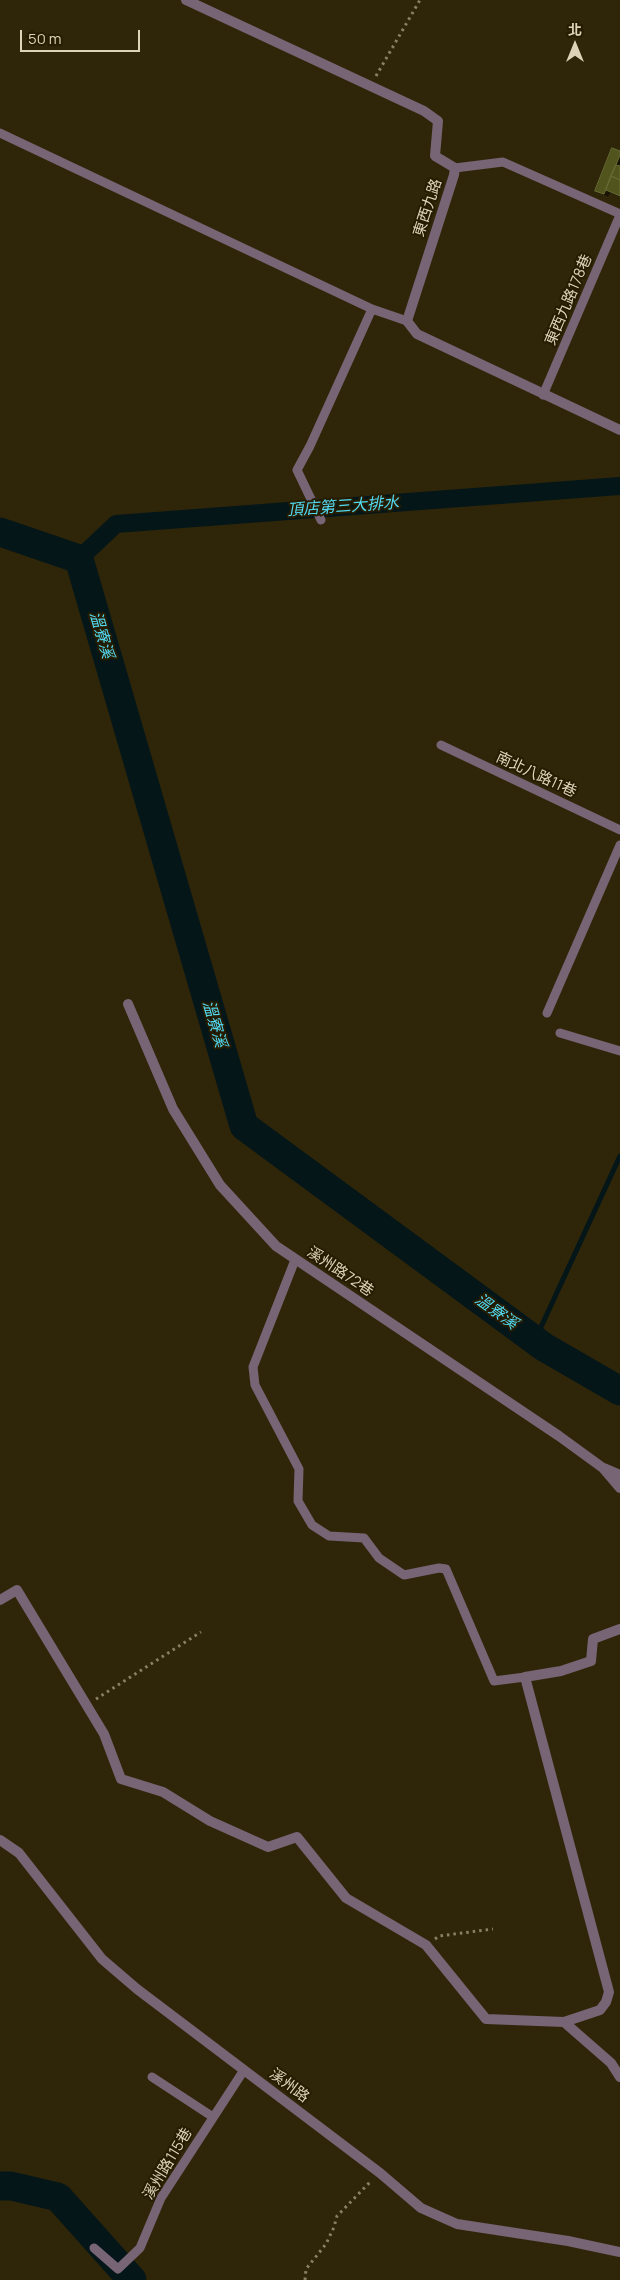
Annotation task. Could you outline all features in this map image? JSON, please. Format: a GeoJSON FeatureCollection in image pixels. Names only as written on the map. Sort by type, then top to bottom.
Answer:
{"type":"FeatureCollection","features":[{"type":"Feature","properties":{"kind":"street","name":"東西九路"},"geometry":{"type":"LineString","coordinates":[[186,0],[424,111],[438,120],[435,156],[455,168],[407,321]]}},
{"type":"Feature","properties":{"kind":"street"},"geometry":{"type":"LineString","coordinates":[[407,321],[417,334],[620,430]]}},
{"type":"Feature","properties":{"kind":"street","name":"溪州路72巷"},"geometry":{"type":"LineString","coordinates":[[128,1004],[173,1110],[220,1185],[276,1246],[559,1436],[603,1468],[620,1488]]}},
{"type":"Feature","properties":{"kind":"street"},"geometry":{"type":"LineString","coordinates":[[603,1468],[620,1475]]}},
{"type":"Feature","properties":{"kind":"street"},"geometry":{"type":"LineString","coordinates":[[0,1600],[17,1590],[104,1734],[121,1779],[164,1792],[210,1821],[268,1847],[296,1837],[346,1898],[426,1945],[486,2019],[564,2022],[600,2010],[606,2002],[609,1992],[526,1678],[591,1661],[593,1639],[620,1628]]}},
{"type":"Feature","properties":{"kind":"street","name":"溪州路"},"geometry":{"type":"LineString","coordinates":[[0,1840],[19,1853],[102,1959],[136,1989],[380,2173],[421,2208],[458,2224],[568,2241],[620,2252]]}},
{"type":"Feature","properties":{"kind":"street"},"geometry":{"type":"LineString","coordinates":[[564,2022],[611,2063],[620,2077]]}},
{"type":"Feature","properties":{"kind":"lane"},"geometry":{"type":"LineString","coordinates":[[0,133],[372,309],[407,321]]}},
{"type":"Feature","properties":{"kind":"lane"},"geometry":{"type":"LineString","coordinates":[[455,168],[503,162],[620,215]]}},
{"type":"Feature","properties":{"kind":"lane","name":"東西九路178巷"},"geometry":{"type":"LineString","coordinates":[[543,394],[620,215]]}},
{"type":"Feature","properties":{"kind":"lane"},"geometry":{"type":"LineString","coordinates":[[322,520],[296,470],[310,446],[372,309]]}},
{"type":"Feature","properties":{"kind":"lane","name":"南北八路11巷"},"geometry":{"type":"LineString","coordinates":[[441,745],[620,830]]}},
{"type":"Feature","properties":{"kind":"lane"},"geometry":{"type":"LineString","coordinates":[[547,1013],[620,845]]}},
{"type":"Feature","properties":{"kind":"lane"},"geometry":{"type":"LineString","coordinates":[[560,1032],[620,1051]]}},
{"type":"Feature","properties":{"kind":"lane"},"geometry":{"type":"LineString","coordinates":[[295,1260],[253,1367],[255,1385],[299,1469],[298,1502],[312,1525],[329,1536],[364,1538],[379,1558],[404,1575],[439,1568],[446,1569],[494,1681],[526,1678]]}},
{"type":"Feature","properties":{"kind":"lane","name":"溪州路115巷"},"geometry":{"type":"LineString","coordinates":[[94,2248],[118,2269],[140,2248],[161,2198],[244,2070]]}},
{"type":"Feature","properties":{"kind":"lane"},"geometry":{"type":"LineString","coordinates":[[152,2077],[213,2116]]}},
{"type":"Feature","properties":{"kind":"path"},"geometry":{"type":"LineString","coordinates":[[369,87],[420,0]]}},
{"type":"Feature","properties":{"kind":"path"},"geometry":{"type":"LineString","coordinates":[[87,1704],[201,1632]]}},
{"type":"Feature","properties":{"kind":"path"},"geometry":{"type":"LineString","coordinates":[[426,1945],[439,1936],[494,1929]]}},
{"type":"Feature","properties":{"kind":"path"},"geometry":{"type":"LineString","coordinates":[[305,2280],[306,2269],[326,2244],[337,2216],[380,2173]]}},
{"type":"Feature","properties":{"kind":"building"},"geometry":{"type":"Polygon","coordinates":[[[612,148],[620,151],[620,155],[604,194],[595,191],[612,148]]]}},
{"type":"Feature","properties":{"kind":"building"},"geometry":{"type":"Polygon","coordinates":[[[616,165],[620,166],[620,180],[611,176],[616,165]]]}},
{"type":"Feature","properties":{"kind":"building"},"geometry":{"type":"Polygon","coordinates":[[[611,176],[620,180],[620,196],[606,190],[611,176]]]}},
{"type":"Feature","properties":{"kind":"waterway","name":"頂店第三大排水"},"geometry":{"type":"LineString","coordinates":[[79,559],[116,524],[620,486]]}},
{"type":"Feature","properties":{"kind":"waterway","name":"溫寮溪"},"geometry":{"type":"LineString","coordinates":[[0,532],[79,559],[244,1126],[544,1347],[620,1391]]}},
{"type":"Feature","properties":{"kind":"waterway"},"geometry":{"type":"LineString","coordinates":[[535,1340],[620,1156]]}},
{"type":"Feature","properties":{"kind":"waterway"},"geometry":{"type":"LineString","coordinates":[[0,2186],[11,2186],[58,2197],[132,2280]]}}]}
